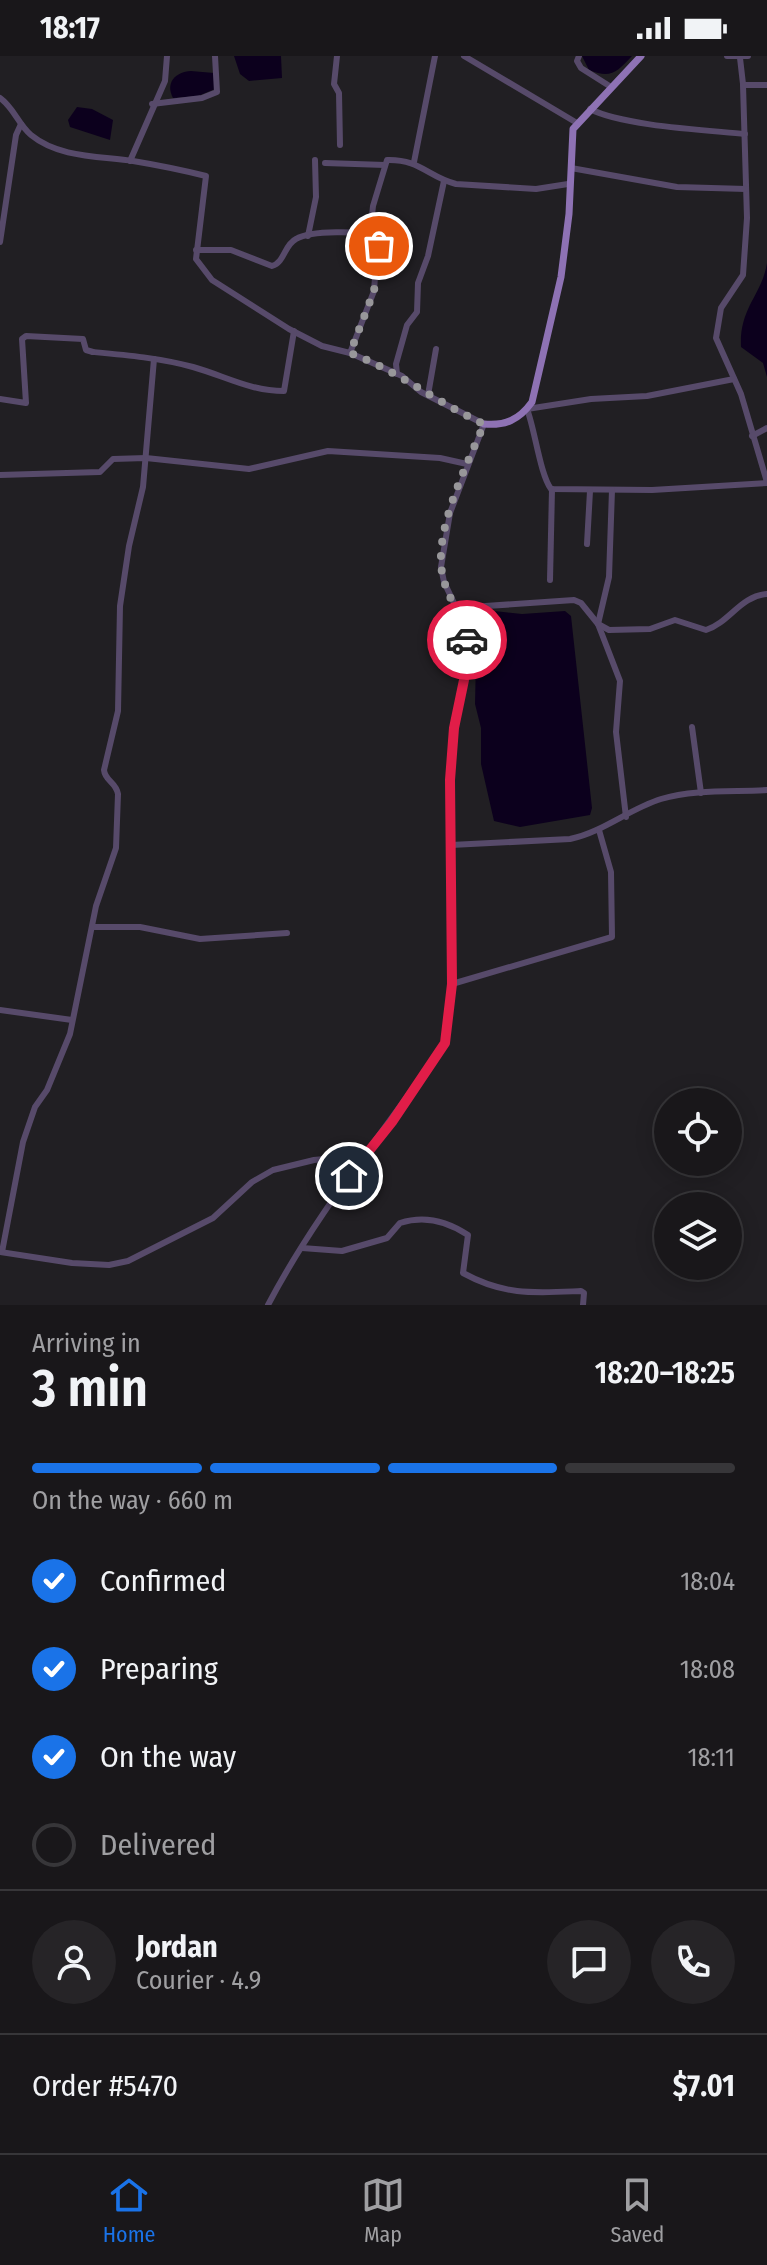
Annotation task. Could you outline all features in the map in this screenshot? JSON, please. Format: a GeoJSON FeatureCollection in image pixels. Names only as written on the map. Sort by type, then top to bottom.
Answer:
{"type":"FeatureCollection","features":[{"type":"Feature","properties":{"kind":"main road"},"geometry":{"type":"LineString","coordinates":[[484,424],[506,424],[527,409],[536,389],[561,277],[569,214],[571,139],[577,123],[641,56]]}},
{"type":"Feature","properties":{"kind":"street"},"geometry":{"type":"LineString","coordinates":[[130,161],[152,104],[165,81],[167,56]]}},
{"type":"Feature","properties":{"kind":"street"},"geometry":{"type":"LineString","coordinates":[[152,104],[190,100],[217,92],[215,56]]}},
{"type":"Feature","properties":{"kind":"street"},"geometry":{"type":"LineString","coordinates":[[337,56],[334,84],[339,93],[340,145]]}},
{"type":"Feature","properties":{"kind":"street"},"geometry":{"type":"LineString","coordinates":[[414,162],[435,56]]}},
{"type":"Feature","properties":{"kind":"street"},"geometry":{"type":"LineString","coordinates":[[464,56],[577,123]]}},
{"type":"Feature","properties":{"kind":"street"},"geometry":{"type":"LineString","coordinates":[[579,56],[577,61],[581,68],[611,87]]}},
{"type":"Feature","properties":{"kind":"street"},"geometry":{"type":"LineString","coordinates":[[552,489],[590,491],[767,482],[734,379],[716,338],[721,308],[743,275],[746,189],[744,57],[727,56]]}},
{"type":"Feature","properties":{"kind":"street"},"geometry":{"type":"LineString","coordinates":[[743,84],[767,85]]}},
{"type":"Feature","properties":{"kind":"street"},"geometry":{"type":"LineString","coordinates":[[0,98],[16,112],[21,124],[33,137],[73,153],[207,177],[196,259],[212,280],[322,346],[350,353],[397,374],[428,395],[484,424],[450,513],[442,549],[444,582],[464,624],[468,653],[454,728],[452,984],[445,1043],[392,1122],[364,1155],[268,1305]]}},
{"type":"Feature","properties":{"kind":"street"},"geometry":{"type":"LineString","coordinates":[[590,109],[606,117],[642,124],[745,134]]}},
{"type":"Feature","properties":{"kind":"street"},"geometry":{"type":"LineString","coordinates":[[0,242],[16,135],[21,124]]}},
{"type":"Feature","properties":{"kind":"street"},"geometry":{"type":"LineString","coordinates":[[308,236],[316,197],[315,160]]}},
{"type":"Feature","properties":{"kind":"street"},"geometry":{"type":"LineString","coordinates":[[370,234],[373,206],[385,165],[390,160],[414,162],[444,181],[536,189],[568,184]]}},
{"type":"Feature","properties":{"kind":"street"},"geometry":{"type":"LineString","coordinates":[[325,163],[385,165]]}},
{"type":"Feature","properties":{"kind":"street"},"geometry":{"type":"LineString","coordinates":[[571,168],[677,187],[746,189]]}},
{"type":"Feature","properties":{"kind":"street"},"geometry":{"type":"LineString","coordinates":[[397,374],[396,364],[407,325],[417,312],[418,283],[428,256],[444,181]]}},
{"type":"Feature","properties":{"kind":"street"},"geometry":{"type":"LineString","coordinates":[[196,250],[231,250],[272,266],[278,265],[295,239],[308,236],[378,236],[374,291],[350,353]]}},
{"type":"Feature","properties":{"kind":"street"},"geometry":{"type":"LineString","coordinates":[[0,399],[26,403],[22,339],[26,336],[83,339],[86,350],[154,359],[219,374],[250,388],[284,391],[294,331]]}},
{"type":"Feature","properties":{"kind":"street"},"geometry":{"type":"LineString","coordinates":[[428,395],[436,349]]}},
{"type":"Feature","properties":{"kind":"street"},"geometry":{"type":"LineString","coordinates":[[154,359],[139,510],[123,576],[119,704],[104,770],[106,778],[117,788],[119,824],[116,848],[96,906],[72,1020],[61,1056],[47,1090],[35,1107],[23,1142],[1,1252],[72,1263],[109,1265],[128,1261],[213,1218],[252,1182],[273,1170],[314,1160],[364,1155]]}},
{"type":"Feature","properties":{"kind":"street"},"geometry":{"type":"LineString","coordinates":[[550,580],[552,489],[545,477],[537,437],[527,409],[591,399],[647,396],[734,379]]}},
{"type":"Feature","properties":{"kind":"street"},"geometry":{"type":"LineString","coordinates":[[752,436],[767,428]]}},
{"type":"Feature","properties":{"kind":"street"},"geometry":{"type":"LineString","coordinates":[[0,475],[100,472],[112,459],[146,458],[249,469],[328,451],[440,458],[467,464]]}},
{"type":"Feature","properties":{"kind":"street"},"geometry":{"type":"LineString","coordinates":[[598,624],[609,577],[612,490]]}},
{"type":"Feature","properties":{"kind":"street"},"geometry":{"type":"LineString","coordinates":[[587,544],[590,491]]}},
{"type":"Feature","properties":{"kind":"street"},"geometry":{"type":"LineString","coordinates":[[598,624],[609,630],[635,631],[675,620],[706,630],[724,620],[739,604],[767,594]]}},
{"type":"Feature","properties":{"kind":"street"},"geometry":{"type":"LineString","coordinates":[[457,608],[574,600],[581,603],[598,624],[620,681],[616,732],[626,817]]}},
{"type":"Feature","properties":{"kind":"street"},"geometry":{"type":"LineString","coordinates":[[692,727],[701,793]]}},
{"type":"Feature","properties":{"kind":"street"},"geometry":{"type":"LineString","coordinates":[[451,845],[552,842],[589,835],[660,799],[701,793],[767,790]]}},
{"type":"Feature","properties":{"kind":"street"},"geometry":{"type":"LineString","coordinates":[[452,984],[605,942],[612,937],[611,872],[599,830]]}},
{"type":"Feature","properties":{"kind":"street"},"geometry":{"type":"LineString","coordinates":[[93,927],[140,927],[200,939],[287,933]]}},
{"type":"Feature","properties":{"kind":"street"},"geometry":{"type":"LineString","coordinates":[[0,1010],[72,1020]]}},
{"type":"Feature","properties":{"kind":"street"},"geometry":{"type":"LineString","coordinates":[[302,1248],[342,1251],[387,1238],[400,1223],[426,1219],[452,1225],[468,1235],[463,1273],[481,1283],[524,1293],[581,1291],[584,1293],[583,1305]]}},
{"type":"Feature","properties":{"kind":"shaded area"},"geometry":{"type":"Polygon","coordinates":[[[234,56],[281,56],[282,78],[249,81],[240,74],[234,56]]]}},
{"type":"Feature","properties":{"kind":"shaded area"},"geometry":{"type":"Polygon","coordinates":[[[582,56],[632,56],[618,70],[603,74],[589,70],[582,56]]]}},
{"type":"Feature","properties":{"kind":"shaded area"},"geometry":{"type":"Polygon","coordinates":[[[191,71],[214,73],[215,89],[198,96],[173,98],[170,88],[173,79],[191,71]]]}},
{"type":"Feature","properties":{"kind":"shaded area"},"geometry":{"type":"Polygon","coordinates":[[[77,107],[92,109],[113,120],[110,140],[70,127],[68,120],[77,107]]]}},
{"type":"Feature","properties":{"kind":"shaded area"},"geometry":{"type":"Polygon","coordinates":[[[767,263],[767,377],[763,363],[741,347],[741,334],[767,263]]]}},
{"type":"Feature","properties":{"kind":"shaded area"},"geometry":{"type":"Polygon","coordinates":[[[494,611],[522,614],[565,611],[571,616],[592,808],[590,815],[520,827],[494,821],[481,764],[481,728],[475,704],[477,616],[494,611]]]}},
{"type":"Feature","properties":{"kind":"way so far"},"geometry":{"type":"LineString","coordinates":[[379,246],[374,291],[350,353],[402,376],[421,392],[484,424],[450,513],[442,549],[444,582],[464,624],[467,640]]}},
{"type":"Feature","properties":{"kind":"route"},"geometry":{"type":"LineString","coordinates":[[349,1176],[392,1122],[445,1043],[449,1029],[452,984],[450,780],[454,728],[468,653],[467,640]]}}]}
